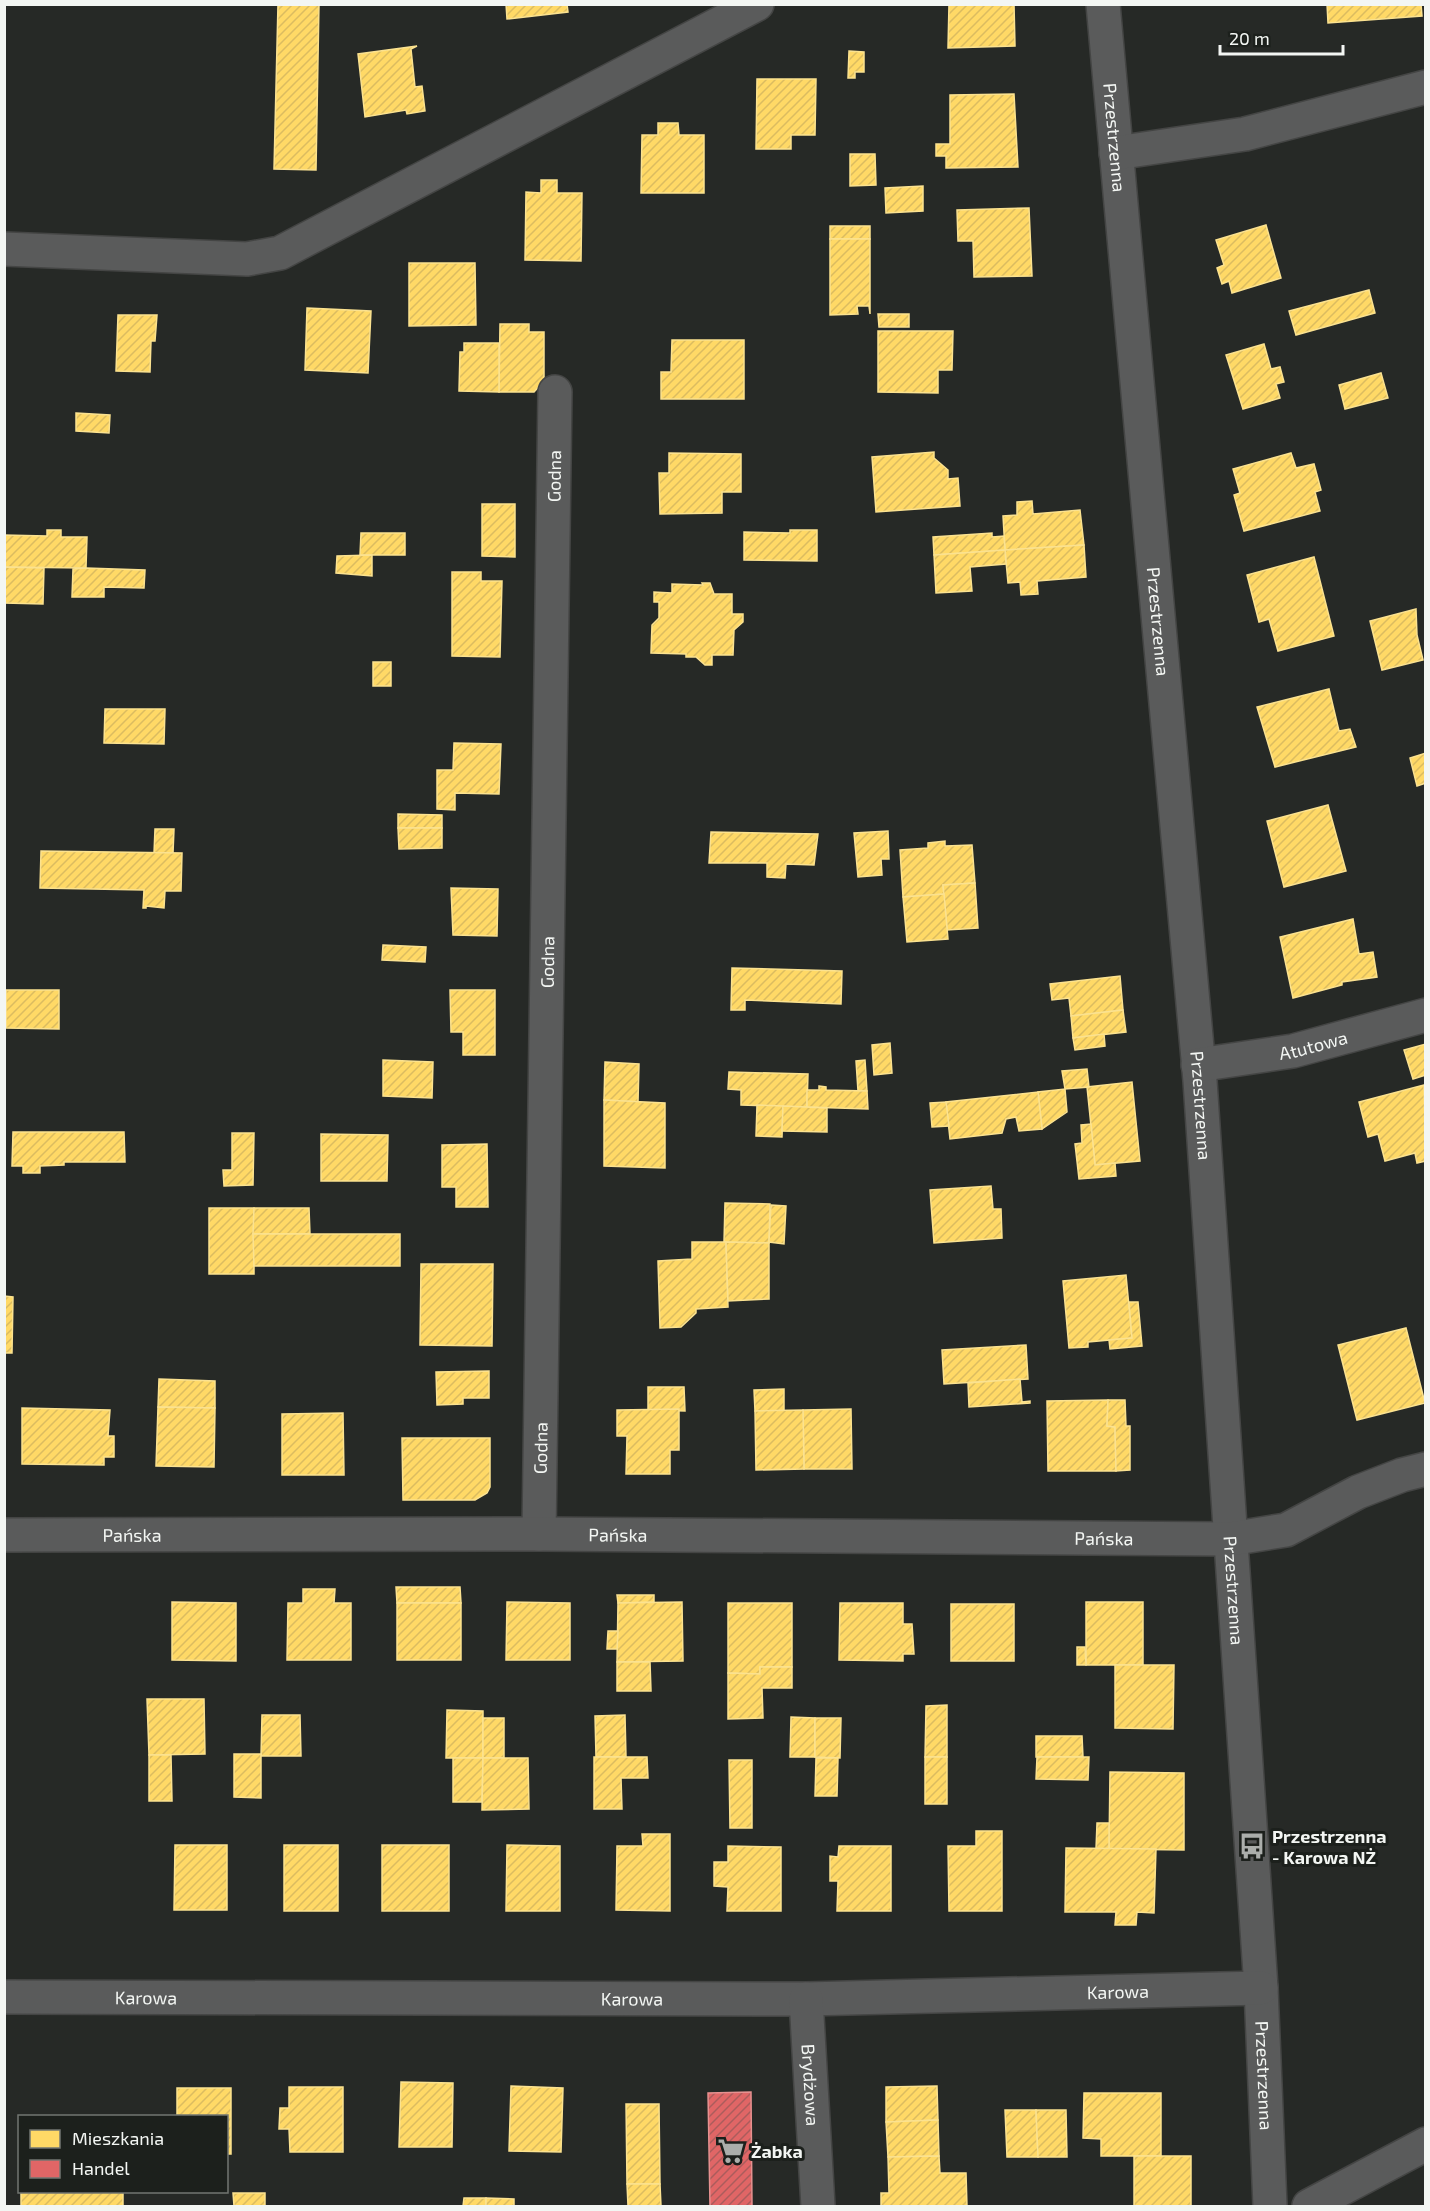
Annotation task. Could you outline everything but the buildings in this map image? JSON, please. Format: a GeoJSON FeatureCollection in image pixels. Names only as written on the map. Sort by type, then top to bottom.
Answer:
{"type":"FeatureCollection","features":[{"type":"Feature","properties":{"kind":"street"},"geometry":{"type":"LineString","coordinates":[[4,249],[247,259],[280,254],[757,4]]}},
{"type":"Feature","properties":{"kind":"street","name":"Przestrzenna"},"geometry":{"type":"LineString","coordinates":[[1103,4],[1198,1065],[1261,1988],[1270,2206]]}},
{"type":"Feature","properties":{"kind":"street"},"geometry":{"type":"LineString","coordinates":[[1116,153],[1245,134],[1425,87]]}},
{"type":"Feature","properties":{"kind":"street","name":"Godna"},"geometry":{"type":"LineString","coordinates":[[539,1534],[555,392]]}},
{"type":"Feature","properties":{"kind":"street","name":"Atutowa"},"geometry":{"type":"LineString","coordinates":[[1198,1065],[1293,1051],[1425,1015]]}},
{"type":"Feature","properties":{"kind":"street","name":"Pańska"},"geometry":{"type":"LineString","coordinates":[[4,1535],[539,1534],[1230,1539],[1286,1530],[1358,1492],[1425,1469]]}},
{"type":"Feature","properties":{"kind":"street","name":"Karowa"},"geometry":{"type":"LineString","coordinates":[[4,1997],[806,1999],[1261,1988]]}},
{"type":"Feature","properties":{"kind":"street","name":"Brydżowa"},"geometry":{"type":"LineString","coordinates":[[806,1999],[818,2206]]}},
{"type":"Feature","properties":{"kind":"street"},"geometry":{"type":"LineString","coordinates":[[1309,2206],[1425,2144]]}},
{"type":"Feature","properties":{"kind":"place","name":"Przestrzenna - Karowa NŻ"},"geometry":{"type":"Point","coordinates":[1252,1846]}},
{"type":"Feature","properties":{"kind":"place","name":"Żabka"},"geometry":{"type":"Point","coordinates":[731,2151]}}]}
